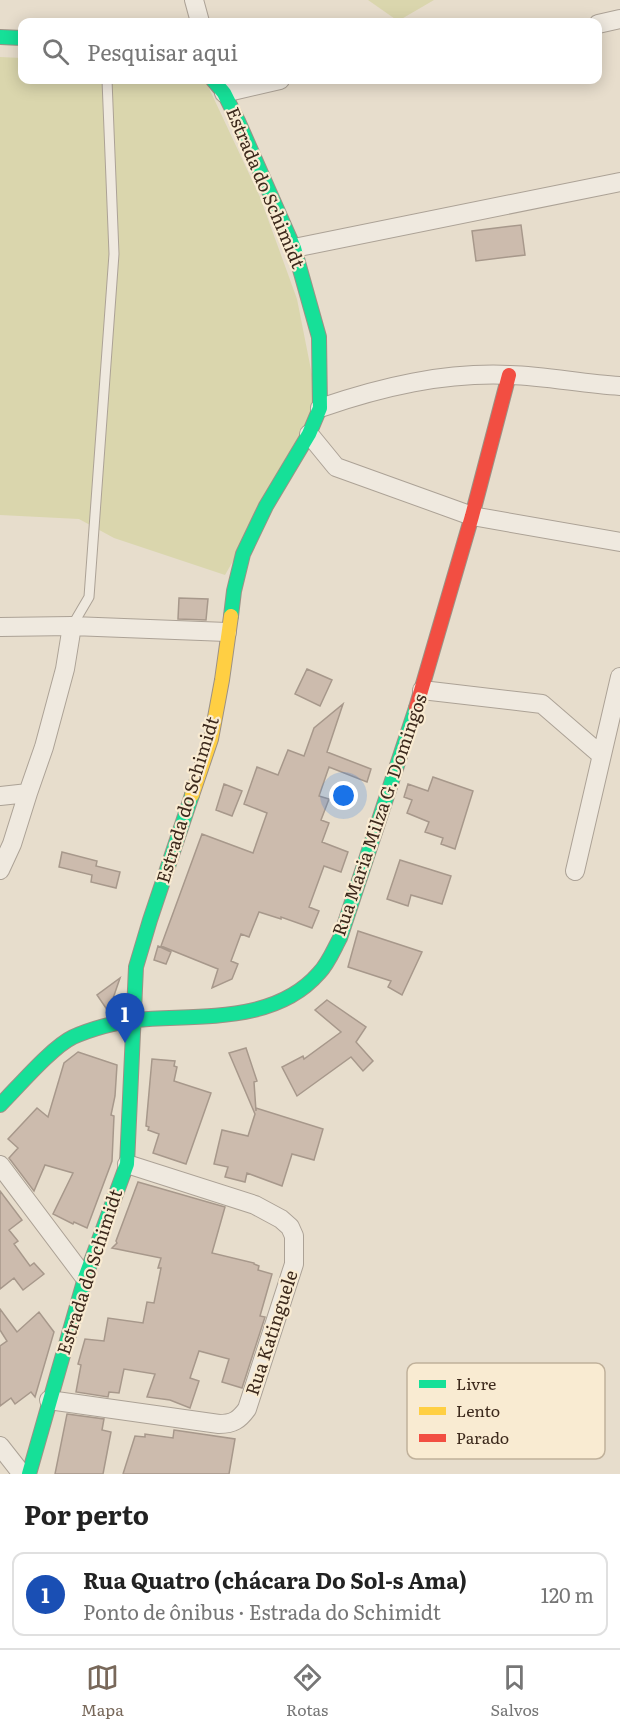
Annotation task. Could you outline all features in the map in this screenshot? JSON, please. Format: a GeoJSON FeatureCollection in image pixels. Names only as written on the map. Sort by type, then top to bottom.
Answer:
{"type":"FeatureCollection","features":[{"type":"Feature","properties":{"kind":"street"},"geometry":{"type":"LineString","coordinates":[[194,0],[199,18]]}},
{"type":"Feature","properties":{"kind":"street"},"geometry":{"type":"LineString","coordinates":[[602,23],[620,19]]}},
{"type":"Feature","properties":{"kind":"street"},"geometry":{"type":"LineString","coordinates":[[0,37],[18,38]]}},
{"type":"Feature","properties":{"kind":"street"},"geometry":{"type":"LineString","coordinates":[[219,86],[239,84]]}},
{"type":"Feature","properties":{"kind":"street","name":"Estrada do Schimidt"},"geometry":{"type":"LineString","coordinates":[[29,1474],[85,1278],[127,1164],[136,967],[211,739],[222,680],[234,591],[243,554],[266,506],[309,434],[320,408],[320,337],[294,248],[238,121],[219,86]]}},
{"type":"Feature","properties":{"kind":"street"},"geometry":{"type":"LineString","coordinates":[[294,248],[620,182]]}},
{"type":"Feature","properties":{"kind":"street"},"geometry":{"type":"LineString","coordinates":[[320,408],[396,385],[452,376],[509,375],[620,386]]}},
{"type":"Feature","properties":{"kind":"street","name":"Rua Maria Milza G. Domingos"},"geometry":{"type":"LineString","coordinates":[[0,1105],[53,1052],[72,1038],[92,1030],[133,1020],[197,1018],[260,1008],[290,998],[320,973],[340,938],[422,690],[472,516],[509,375]]}},
{"type":"Feature","properties":{"kind":"street"},"geometry":{"type":"LineString","coordinates":[[309,434],[336,467],[472,516],[620,542]]}},
{"type":"Feature","properties":{"kind":"street"},"geometry":{"type":"LineString","coordinates":[[0,870],[12,844],[45,747],[65,669],[72,626]]}},
{"type":"Feature","properties":{"kind":"street"},"geometry":{"type":"LineString","coordinates":[[0,627],[72,626],[227,632]]}},
{"type":"Feature","properties":{"kind":"street"},"geometry":{"type":"LineString","coordinates":[[576,871],[601,755],[616,712],[620,677]]}},
{"type":"Feature","properties":{"kind":"street"},"geometry":{"type":"LineString","coordinates":[[422,690],[542,704],[601,755]]}},
{"type":"Feature","properties":{"kind":"street"},"geometry":{"type":"LineString","coordinates":[[0,796],[28,793]]}},
{"type":"Feature","properties":{"kind":"street","name":"Rua Katinguele"},"geometry":{"type":"LineString","coordinates":[[49,1400],[219,1424],[230,1424],[240,1419],[247,1409],[294,1264],[294,1236],[290,1227],[281,1219],[255,1205],[127,1164]]}},
{"type":"Feature","properties":{"kind":"street"},"geometry":{"type":"LineString","coordinates":[[0,1165],[85,1278]]}},
{"type":"Feature","properties":{"kind":"street"},"geometry":{"type":"LineString","coordinates":[[0,1446],[22,1474]]}},
{"type":"Feature","properties":{"kind":"lane"},"geometry":{"type":"LineString","coordinates":[[72,626],[89,597],[114,254],[107,84]]}},
{"type":"Feature","properties":{"kind":"shaded area"},"geometry":{"type":"Polygon","coordinates":[[[368,0],[434,0],[403,18],[394,18],[368,0]]]}},
{"type":"Feature","properties":{"kind":"shaded area"},"geometry":{"type":"Polygon","coordinates":[[[0,57],[18,58],[18,84],[207,84],[260,197],[297,299],[315,390],[306,433],[225,575],[114,538],[79,519],[0,515],[0,57]]]}},
{"type":"Feature","properties":{"kind":"building"},"geometry":{"type":"Polygon","coordinates":[[[521,225],[525,255],[476,261],[472,231],[521,225]]]}},
{"type":"Feature","properties":{"kind":"building"},"geometry":{"type":"Polygon","coordinates":[[[179,598],[208,599],[206,620],[178,619],[179,598]]]}},
{"type":"Feature","properties":{"kind":"building"},"geometry":{"type":"Polygon","coordinates":[[[307,669],[332,680],[320,706],[295,694],[307,669]]]}},
{"type":"Feature","properties":{"kind":"building"},"geometry":{"type":"Polygon","coordinates":[[[343,704],[327,752],[371,769],[367,782],[329,767],[319,796],[329,799],[321,820],[329,823],[322,842],[348,852],[341,872],[324,866],[309,907],[319,911],[312,928],[259,912],[249,937],[241,934],[231,961],[238,964],[232,979],[212,988],[218,969],[161,946],[202,834],[253,853],[267,813],[244,804],[257,767],[278,775],[288,750],[304,756],[314,728],[343,704]]]}},
{"type":"Feature","properties":{"kind":"building"},"geometry":{"type":"Polygon","coordinates":[[[433,777],[473,791],[455,849],[441,844],[443,838],[425,832],[429,822],[407,813],[412,800],[404,797],[408,784],[428,791],[433,777]]]}},
{"type":"Feature","properties":{"kind":"building"},"geometry":{"type":"Polygon","coordinates":[[[224,784],[242,791],[232,816],[216,810],[224,784]]]}},
{"type":"Feature","properties":{"kind":"building"},"geometry":{"type":"Polygon","coordinates":[[[62,852],[97,861],[96,866],[120,872],[116,888],[91,882],[92,875],[59,867],[62,852]]]}},
{"type":"Feature","properties":{"kind":"building"},"geometry":{"type":"Polygon","coordinates":[[[400,860],[451,876],[442,904],[411,895],[408,906],[387,899],[400,860]]]}},
{"type":"Feature","properties":{"kind":"building"},"geometry":{"type":"Polygon","coordinates":[[[358,931],[422,952],[402,995],[388,987],[391,981],[348,967],[358,931]]]}},
{"type":"Feature","properties":{"kind":"building"},"geometry":{"type":"Polygon","coordinates":[[[158,946],[171,952],[166,964],[154,960],[158,946]]]}},
{"type":"Feature","properties":{"kind":"building"},"geometry":{"type":"Polygon","coordinates":[[[120,978],[109,1010],[108,1011],[97,995],[120,978]]]}},
{"type":"Feature","properties":{"kind":"building"},"geometry":{"type":"Polygon","coordinates":[[[327,1000],[366,1027],[356,1042],[373,1061],[363,1071],[351,1057],[297,1096],[282,1067],[303,1056],[304,1059],[341,1032],[315,1010],[327,1000]]]}},
{"type":"Feature","properties":{"kind":"building"},"geometry":{"type":"Polygon","coordinates":[[[246,1048],[257,1081],[254,1082],[256,1111],[256,1108],[323,1129],[314,1160],[292,1154],[282,1186],[247,1173],[245,1182],[225,1177],[228,1167],[214,1164],[222,1130],[248,1136],[255,1114],[229,1053],[246,1048]]]}},
{"type":"Feature","properties":{"kind":"building"},"geometry":{"type":"Polygon","coordinates":[[[78,1052],[117,1065],[111,1115],[114,1116],[112,1161],[87,1228],[53,1214],[73,1173],[45,1165],[34,1191],[9,1158],[18,1148],[8,1139],[37,1108],[48,1117],[64,1063],[78,1052]]]}},
{"type":"Feature","properties":{"kind":"building"},"geometry":{"type":"Polygon","coordinates":[[[152,1059],[175,1061],[174,1066],[177,1067],[174,1081],[211,1093],[186,1164],[153,1153],[159,1134],[148,1130],[149,1127],[146,1126],[152,1059]]]}},
{"type":"Feature","properties":{"kind":"building"},"geometry":{"type":"Polygon","coordinates":[[[138,1182],[225,1207],[212,1253],[254,1263],[259,1266],[258,1270],[272,1274],[260,1316],[265,1317],[242,1388],[222,1382],[229,1359],[199,1351],[190,1378],[199,1381],[190,1408],[170,1400],[147,1397],[155,1374],[124,1369],[119,1393],[109,1392],[108,1397],[76,1392],[81,1365],[78,1364],[85,1339],[104,1341],[108,1318],[143,1323],[147,1302],[154,1303],[161,1258],[112,1248],[117,1243],[138,1182]]]}},
{"type":"Feature","properties":{"kind":"building"},"geometry":{"type":"Polygon","coordinates":[[[0,1191],[22,1220],[9,1230],[18,1241],[14,1244],[30,1266],[34,1263],[44,1274],[23,1290],[14,1278],[0,1289],[0,1191]]]}},
{"type":"Feature","properties":{"kind":"building"},"geometry":{"type":"Polygon","coordinates":[[[0,1309],[17,1332],[39,1312],[54,1332],[35,1397],[31,1392],[15,1404],[11,1398],[0,1406],[0,1346],[7,1341],[0,1330],[0,1309]]]}},
{"type":"Feature","properties":{"kind":"building"},"geometry":{"type":"Polygon","coordinates":[[[67,1414],[104,1419],[102,1430],[111,1432],[103,1474],[55,1474],[67,1414]]]}},
{"type":"Feature","properties":{"kind":"building"},"geometry":{"type":"Polygon","coordinates":[[[174,1430],[235,1439],[229,1474],[123,1474],[135,1436],[145,1437],[145,1434],[173,1438],[174,1430]]]}},
{"type":"Feature","properties":{"kind":"traffic: fast"},"geometry":{"type":"LineString","coordinates":[[0,37],[18,38]]}},
{"type":"Feature","properties":{"kind":"traffic: fast"},"geometry":{"type":"LineString","coordinates":[[216,84],[224,93],[238,121],[294,248],[319,337],[320,408],[309,434],[266,506],[243,554],[234,591],[231,616]]}},
{"type":"Feature","properties":{"kind":"traffic: fast"},"geometry":{"type":"LineString","coordinates":[[0,1105],[55,1049],[80,1034],[128,1021],[233,1014],[257,1009],[301,990],[319,973],[340,938],[416,708]]}},
{"type":"Feature","properties":{"kind":"traffic: fast"},"geometry":{"type":"LineString","coordinates":[[29,1474],[85,1278],[127,1164],[136,967],[192,795]]}},
{"type":"Feature","properties":{"kind":"traffic: slow"},"geometry":{"type":"LineString","coordinates":[[192,795],[211,739],[231,616]]}},
{"type":"Feature","properties":{"kind":"traffic: jam"},"geometry":{"type":"LineString","coordinates":[[416,708],[472,516],[509,375]]}},
{"type":"Feature","properties":{"kind":"place","name":"Rua Quatro (chácara Do Sol-s Ama)"},"geometry":{"type":"Point","coordinates":[125,1043]}}]}
